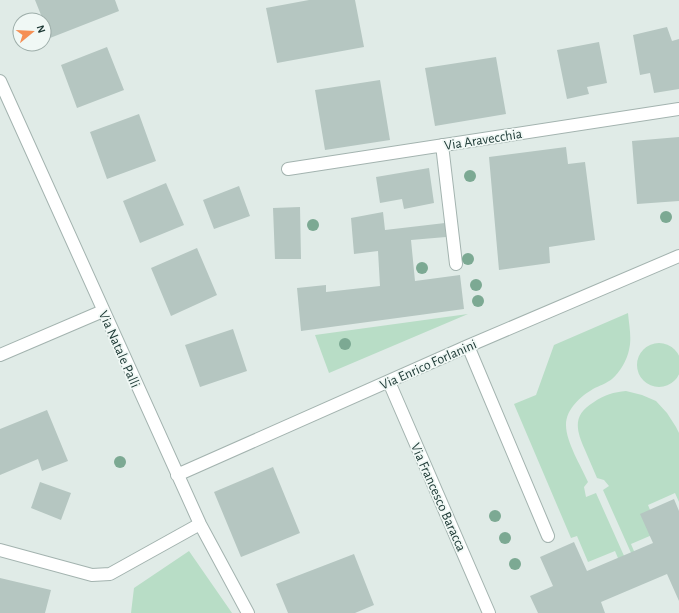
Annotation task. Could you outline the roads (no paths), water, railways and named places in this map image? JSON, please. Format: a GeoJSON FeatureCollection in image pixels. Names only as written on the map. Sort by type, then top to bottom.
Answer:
{"type":"FeatureCollection","features":[{"type":"Feature","properties":{"kind":"street","name":"Via Natale Palli"},"geometry":{"type":"LineString","coordinates":[[0,80],[177,475],[200,524],[248,613]]}},
{"type":"Feature","properties":{"kind":"street","name":"Via Aravecchia"},"geometry":{"type":"LineString","coordinates":[[288,169],[679,109]]}},
{"type":"Feature","properties":{"kind":"street"},"geometry":{"type":"LineString","coordinates":[[442,145],[456,264]]}},
{"type":"Feature","properties":{"kind":"street","name":"Via Enrico Forlanini"},"geometry":{"type":"LineString","coordinates":[[177,475],[468,346],[679,256]]}},
{"type":"Feature","properties":{"kind":"street"},"geometry":{"type":"LineString","coordinates":[[0,355],[103,311]]}},
{"type":"Feature","properties":{"kind":"street"},"geometry":{"type":"LineString","coordinates":[[468,346],[548,536]]}},
{"type":"Feature","properties":{"kind":"street","name":"Via Francesco Baracca"},"geometry":{"type":"LineString","coordinates":[[389,382],[489,613]]}},
{"type":"Feature","properties":{"kind":"street"},"geometry":{"type":"LineString","coordinates":[[0,550],[92,575],[110,574],[200,524]]}}]}
